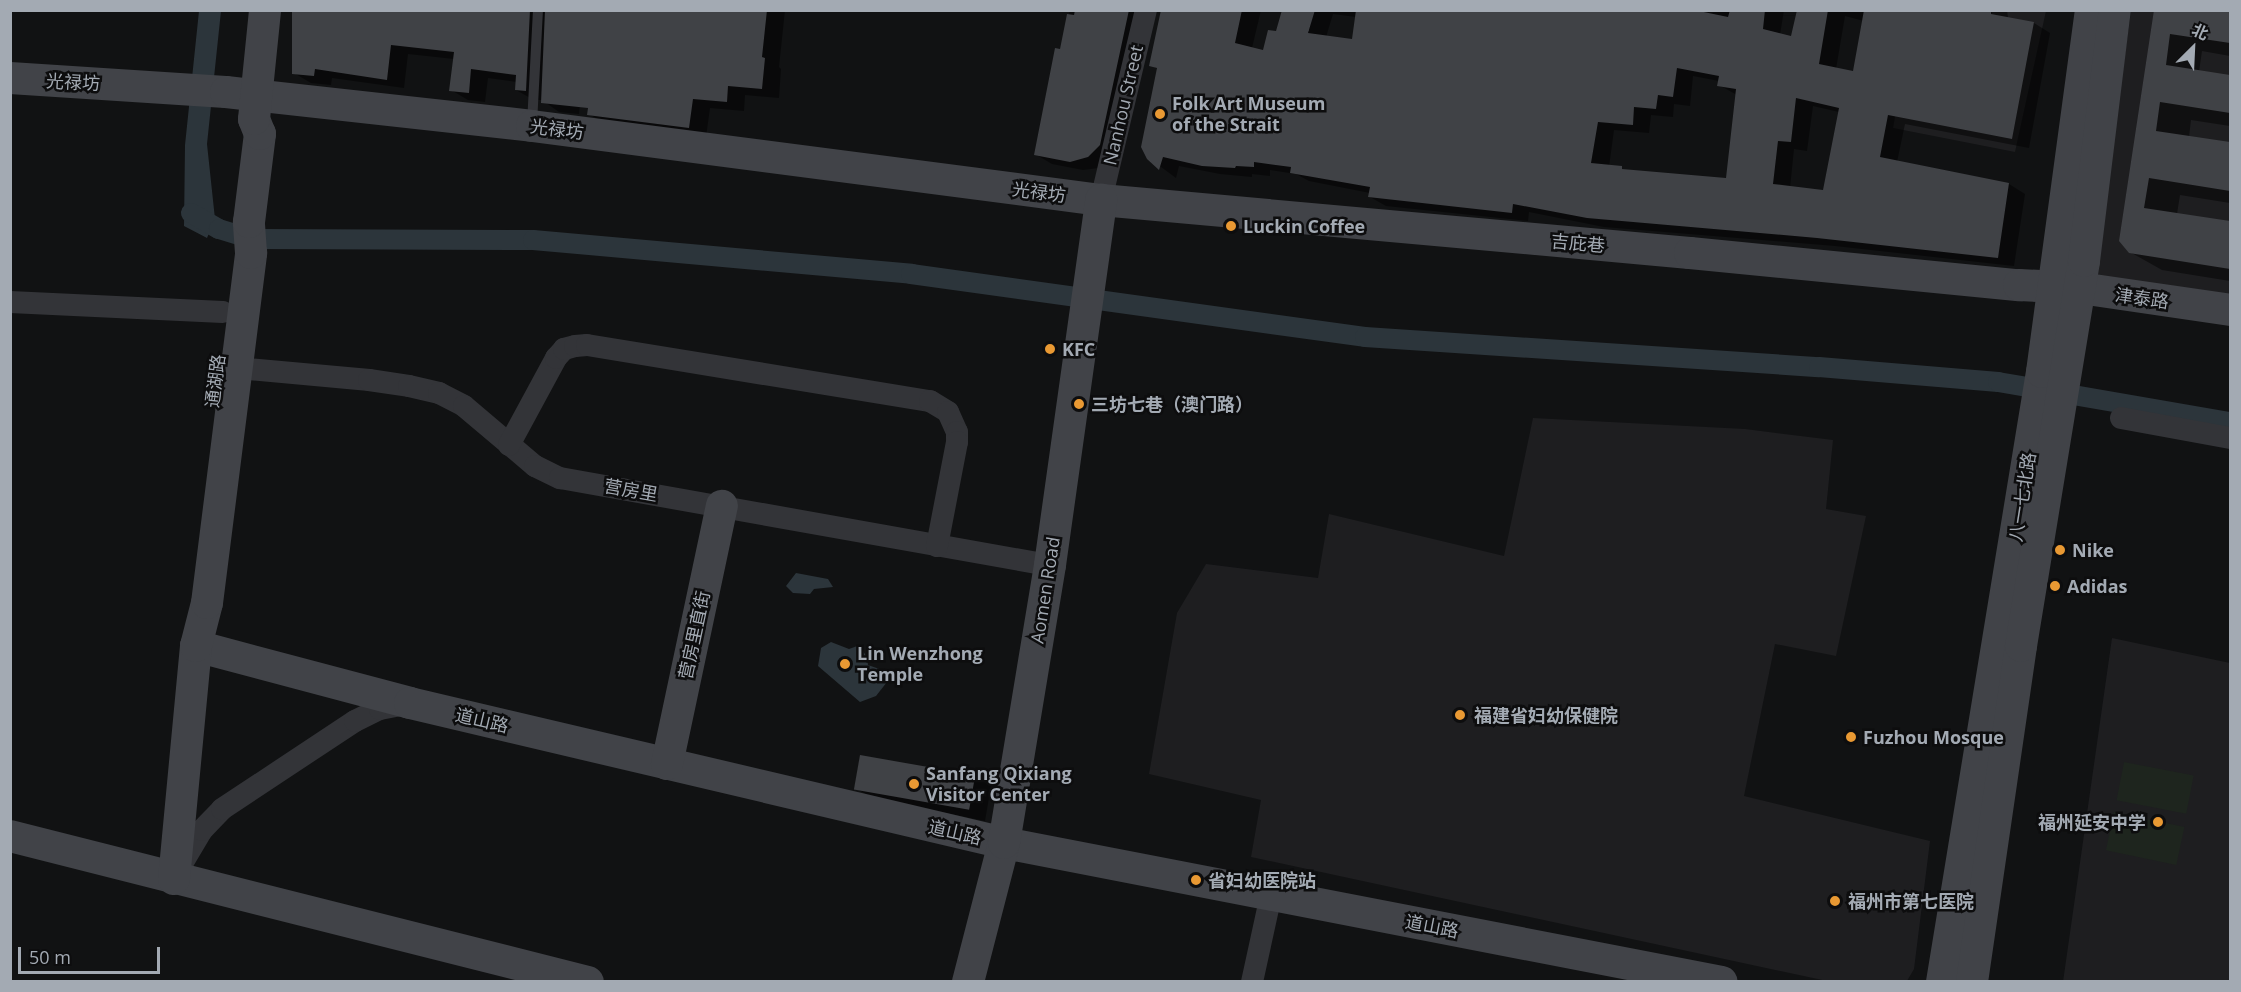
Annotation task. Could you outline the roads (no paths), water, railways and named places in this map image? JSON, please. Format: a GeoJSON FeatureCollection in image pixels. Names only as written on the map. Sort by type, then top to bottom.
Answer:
{"type":"FeatureCollection","features":[{"type":"Feature","properties":{"kind":"street","name":"通湖路"},"geometry":{"type":"LineString","coordinates":[[174,879],[196,646],[207,603],[237,368],[241,221],[260,134],[256,107],[265,10]]}},
{"type":"Feature","properties":{"kind":"street","name":"Nanhou Street"},"geometry":{"type":"LineString","coordinates":[[1101,201],[1146,10]]}},
{"type":"Feature","properties":{"kind":"street","name":"八一七北路"},"geometry":{"type":"LineString","coordinates":[[2067,287],[2091,10]]}},
{"type":"Feature","properties":{"kind":"street","name":"八一七北路"},"geometry":{"type":"LineString","coordinates":[[1942,981],[2045,430],[2067,287],[2115,10]]}},
{"type":"Feature","properties":{"kind":"street","name":"光禄坊"},"geometry":{"type":"LineString","coordinates":[[10,78],[201,90],[256,107],[532,126],[1101,201]]}},
{"type":"Feature","properties":{"kind":"street","name":"Aomen Road"},"geometry":{"type":"LineString","coordinates":[[968,981],[1004,843],[1050,565],[1101,201]]}},
{"type":"Feature","properties":{"kind":"street","name":"吉庇巷"},"geometry":{"type":"LineString","coordinates":[[1101,201],[2067,287]]}},
{"type":"Feature","properties":{"kind":"street","name":"通湖路"},"geometry":{"type":"LineString","coordinates":[[196,646],[190,597],[224,312],[241,252]]}},
{"type":"Feature","properties":{"kind":"street","name":"津泰路"},"geometry":{"type":"LineString","coordinates":[[2067,287],[2230,310]]}},
{"type":"Feature","properties":{"kind":"street"},"geometry":{"type":"LineString","coordinates":[[10,302],[224,312]]}},
{"type":"Feature","properties":{"kind":"street"},"geometry":{"type":"LineString","coordinates":[[509,445],[556,358],[564,350],[575,346],[587,345],[930,401],[948,412],[957,432],[937,546]]}},
{"type":"Feature","properties":{"kind":"street","name":"营房里"},"geometry":{"type":"LineString","coordinates":[[237,368],[369,380],[425,389],[464,406],[535,466],[560,478],[1050,565]]}},
{"type":"Feature","properties":{"kind":"street"},"geometry":{"type":"LineString","coordinates":[[2121,418],[2230,438]]}},
{"type":"Feature","properties":{"kind":"street"},"geometry":{"type":"LineString","coordinates":[[1972,981],[2021,646],[2045,430]]}},
{"type":"Feature","properties":{"kind":"street","name":"营房里直街"},"geometry":{"type":"LineString","coordinates":[[667,764],[722,506]]}},
{"type":"Feature","properties":{"kind":"street","name":"道山路"},"geometry":{"type":"LineString","coordinates":[[196,646],[410,703],[1004,843],[1672,977],[1722,981]]}},
{"type":"Feature","properties":{"kind":"street"},"geometry":{"type":"LineString","coordinates":[[174,879],[202,830],[222,809],[355,721],[380,709],[410,703]]}},
{"type":"Feature","properties":{"kind":"street"},"geometry":{"type":"LineString","coordinates":[[10,836],[174,879],[588,981]]}},
{"type":"Feature","properties":{"kind":"street"},"geometry":{"type":"LineString","coordinates":[[1252,981],[1271,895]]}},
{"type":"Feature","properties":{"kind":"lane"},"geometry":{"type":"LineString","coordinates":[[532,126],[538,10]]}},
{"type":"Feature","properties":{"kind":"waterway"},"geometry":{"type":"LineString","coordinates":[[191,213],[219,229],[252,239],[533,240],[911,274],[1365,337],[1819,367],[1998,382],[2230,422]]}},
{"type":"Feature","properties":{"kind":"place","name":"Folk Art Museum of the Strait"},"geometry":{"type":"Point","coordinates":[1160,114]}},
{"type":"Feature","properties":{"kind":"place","name":"Luckin Coffee"},"geometry":{"type":"Point","coordinates":[1231,226]}},
{"type":"Feature","properties":{"kind":"place","name":"KFC"},"geometry":{"type":"Point","coordinates":[1050,349]}},
{"type":"Feature","properties":{"kind":"place","name":"三坊七巷（澳门路）"},"geometry":{"type":"Point","coordinates":[1079,404]}},
{"type":"Feature","properties":{"kind":"place","name":"Nike"},"geometry":{"type":"Point","coordinates":[2060,550]}},
{"type":"Feature","properties":{"kind":"place","name":"Adidas"},"geometry":{"type":"Point","coordinates":[2055,586]}},
{"type":"Feature","properties":{"kind":"place","name":"Lin Wenzhong Temple"},"geometry":{"type":"Point","coordinates":[845,664]}},
{"type":"Feature","properties":{"kind":"place","name":"福建省妇幼保健院"},"geometry":{"type":"Point","coordinates":[1460,715]}},
{"type":"Feature","properties":{"kind":"place","name":"Fuzhou Mosque"},"geometry":{"type":"Point","coordinates":[1851,737]}},
{"type":"Feature","properties":{"kind":"place","name":"Sanfang Qixiang Visitor Center"},"geometry":{"type":"Point","coordinates":[914,784]}},
{"type":"Feature","properties":{"kind":"place","name":"福州延安中学"},"geometry":{"type":"Point","coordinates":[2158,822]}},
{"type":"Feature","properties":{"kind":"place","name":"省妇幼医院站"},"geometry":{"type":"Point","coordinates":[1196,880]}},
{"type":"Feature","properties":{"kind":"place","name":"福州市第七医院"},"geometry":{"type":"Point","coordinates":[1835,901]}}]}
